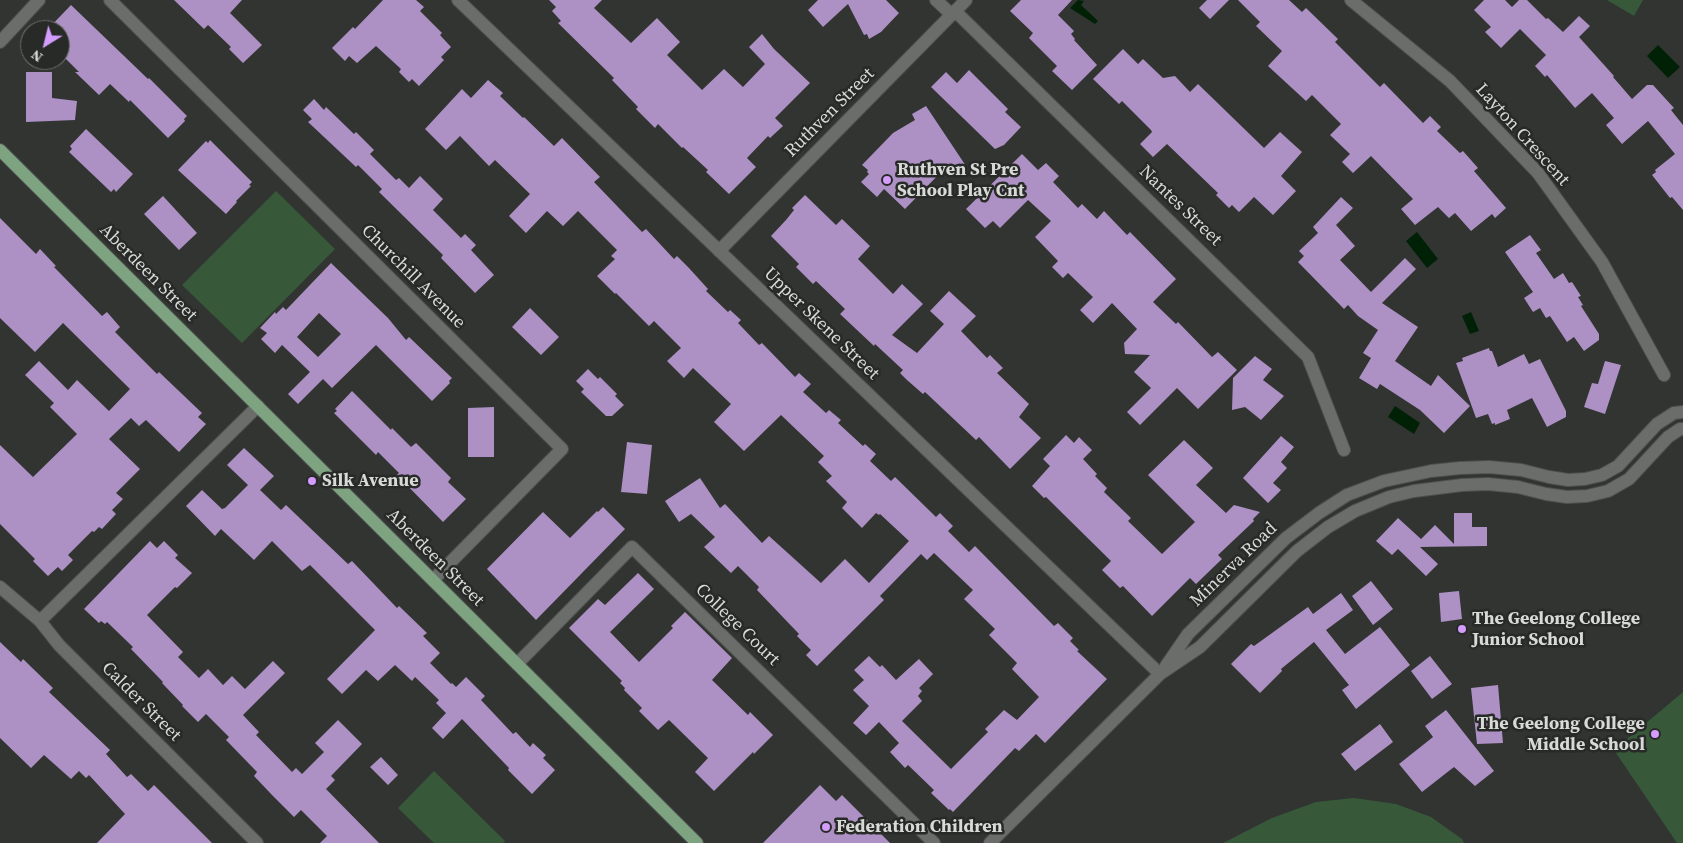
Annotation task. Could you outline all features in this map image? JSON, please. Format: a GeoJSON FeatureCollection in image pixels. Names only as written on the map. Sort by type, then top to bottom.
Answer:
{"type":"FeatureCollection","features":[{"type":"Feature","properties":{"kind":"main road","name":"Aberdeen Street"},"geometry":{"type":"LineString","coordinates":[[0,150],[697,843]]}},
{"type":"Feature","properties":{"kind":"street"},"geometry":{"type":"LineString","coordinates":[[0,42],[39,0]]}},
{"type":"Feature","properties":{"kind":"street","name":"Churchill Avenue"},"geometry":{"type":"LineString","coordinates":[[110,0],[562,449],[433,580]]}},
{"type":"Feature","properties":{"kind":"street","name":"Upper Skene Street"},"geometry":{"type":"LineString","coordinates":[[458,0],[1160,674]]}},
{"type":"Feature","properties":{"kind":"street","name":"Nantes Street"},"geometry":{"type":"LineString","coordinates":[[936,0],[954,13],[1308,357],[1344,450]]}},
{"type":"Feature","properties":{"kind":"street","name":"Ruthven Street"},"geometry":{"type":"LineString","coordinates":[[719,250],[966,0]]}},
{"type":"Feature","properties":{"kind":"street","name":"Layton Crescent"},"geometry":{"type":"LineString","coordinates":[[1351,0],[1450,81],[1538,173],[1602,262],[1664,375]]}},
{"type":"Feature","properties":{"kind":"street"},"geometry":{"type":"LineString","coordinates":[[40,621],[258,406]]}},
{"type":"Feature","properties":{"kind":"street","name":"Minerva Road"},"geometry":{"type":"LineString","coordinates":[[990,843],[1160,674],[1188,634],[1286,538],[1319,513],[1347,496],[1384,481],[1424,472],[1460,468],[1489,468],[1521,470],[1568,480],[1602,475],[1618,466],[1652,429],[1678,412]]}},
{"type":"Feature","properties":{"kind":"street","name":"Minerva Road"},"geometry":{"type":"LineString","coordinates":[[1160,674],[1200,647],[1297,551],[1328,527],[1355,511],[1398,495],[1424,489],[1462,485],[1488,484],[1518,487],[1567,497],[1587,496],[1608,491],[1629,479],[1658,446],[1681,429]]}},
{"type":"Feature","properties":{"kind":"street","name":"College Court"},"geometry":{"type":"LineString","coordinates":[[517,664],[632,547],[934,843]]}},
{"type":"Feature","properties":{"kind":"street","name":"Calder Street"},"geometry":{"type":"LineString","coordinates":[[0,587],[40,621],[60,645],[257,843]]}},
{"type":"Feature","properties":{"kind":"shaded area"},"geometry":{"type":"Polygon","coordinates":[[[1078,0],[1084,1],[1081,5],[1098,21],[1095,24],[1070,8],[1078,0]]]}},
{"type":"Feature","properties":{"kind":"shaded area"},"geometry":{"type":"Polygon","coordinates":[[[1607,0],[1643,0],[1634,16],[1607,0]]]}},
{"type":"Feature","properties":{"kind":"shaded area"},"geometry":{"type":"Polygon","coordinates":[[[1658,45],[1680,67],[1668,78],[1647,56],[1658,45]]]}},
{"type":"Feature","properties":{"kind":"shaded area"},"geometry":{"type":"Polygon","coordinates":[[[276,191],[335,249],[242,343],[182,285],[276,191]]]}},
{"type":"Feature","properties":{"kind":"shaded area"},"geometry":{"type":"Polygon","coordinates":[[[1417,232],[1438,259],[1427,268],[1406,241],[1417,232]]]}},
{"type":"Feature","properties":{"kind":"shaded area"},"geometry":{"type":"Polygon","coordinates":[[[1471,312],[1479,331],[1470,334],[1462,316],[1471,312]]]}},
{"type":"Feature","properties":{"kind":"shaded area"},"geometry":{"type":"Polygon","coordinates":[[[1395,406],[1420,423],[1414,434],[1388,417],[1395,406]]]}},
{"type":"Feature","properties":{"kind":"shaded area"},"geometry":{"type":"Polygon","coordinates":[[[1683,692],[1683,843],[1677,843],[1614,750],[1683,692]]]}},
{"type":"Feature","properties":{"kind":"shaded area"},"geometry":{"type":"Polygon","coordinates":[[[434,771],[505,841],[503,843],[434,843],[398,808],[434,771]]]}},
{"type":"Feature","properties":{"kind":"shaded area"},"geometry":{"type":"Polygon","coordinates":[[[1354,798],[1396,804],[1431,817],[1462,839],[1464,843],[1223,843],[1272,818],[1316,802],[1354,798]]]}},
{"type":"Feature","properties":{"kind":"building"},"geometry":{"type":"Polygon","coordinates":[[[174,0],[242,0],[230,13],[262,45],[243,63],[229,49],[231,47],[208,25],[204,29],[174,0]]]}},
{"type":"Feature","properties":{"kind":"building"},"geometry":{"type":"Polygon","coordinates":[[[383,0],[416,0],[424,7],[420,11],[442,33],[440,35],[451,47],[441,57],[444,60],[419,86],[412,79],[409,82],[399,72],[401,69],[376,46],[357,63],[349,56],[345,61],[332,48],[353,27],[355,29],[383,0]]]}},
{"type":"Feature","properties":{"kind":"building"},"geometry":{"type":"Polygon","coordinates":[[[549,0],[602,0],[594,8],[631,43],[657,18],[680,42],[667,55],[702,90],[724,69],[743,87],[765,64],[749,47],[762,34],[774,49],[810,83],[775,118],[783,126],[770,138],[768,136],[747,158],[756,167],[729,194],[706,172],[708,170],[658,124],[655,128],[636,109],[638,107],[612,80],[614,78],[558,23],[561,21],[552,11],[556,7],[549,0]]]}},
{"type":"Feature","properties":{"kind":"building"},"geometry":{"type":"Polygon","coordinates":[[[818,0],[886,0],[899,13],[881,32],[869,39],[867,34],[864,35],[848,4],[823,27],[808,10],[818,0]]]}},
{"type":"Feature","properties":{"kind":"building"},"geometry":{"type":"Polygon","coordinates":[[[1021,0],[1072,0],[1058,15],[1074,31],[1071,34],[1074,40],[1097,65],[1072,90],[1052,71],[1057,66],[1029,38],[1033,33],[1010,11],[1021,0]]]}},
{"type":"Feature","properties":{"kind":"building"},"geometry":{"type":"Polygon","coordinates":[[[1207,0],[1229,0],[1210,19],[1199,8],[1207,0]]]}},
{"type":"Feature","properties":{"kind":"building"},"geometry":{"type":"Polygon","coordinates":[[[1238,0],[1289,0],[1302,12],[1306,8],[1338,39],[1335,42],[1380,87],[1384,83],[1423,123],[1430,116],[1441,127],[1437,131],[1460,153],[1463,151],[1478,168],[1474,171],[1506,208],[1495,218],[1492,214],[1471,231],[1455,213],[1449,218],[1438,207],[1415,225],[1401,209],[1413,199],[1371,156],[1353,173],[1342,162],[1350,154],[1330,135],[1341,124],[1312,95],[1306,101],[1268,66],[1282,51],[1256,26],[1260,22],[1238,0]]]}},
{"type":"Feature","properties":{"kind":"building"},"geometry":{"type":"Polygon","coordinates":[[[1484,0],[1505,0],[1512,7],[1519,0],[1527,0],[1546,19],[1548,18],[1563,32],[1579,16],[1590,26],[1579,37],[1632,99],[1647,85],[1653,85],[1674,108],[1671,110],[1683,125],[1683,210],[1672,197],[1670,198],[1652,175],[1656,172],[1655,170],[1675,154],[1648,121],[1622,144],[1606,125],[1614,118],[1592,93],[1575,108],[1547,75],[1545,77],[1535,66],[1546,55],[1520,29],[1501,48],[1485,32],[1491,27],[1474,10],[1484,0]]]}},
{"type":"Feature","properties":{"kind":"building"},"geometry":{"type":"Polygon","coordinates":[[[71,5],[187,116],[184,119],[185,121],[168,138],[130,100],[129,102],[110,84],[99,95],[75,72],[79,72],[70,63],[70,20],[57,20],[71,5]]]}},
{"type":"Feature","properties":{"kind":"building"},"geometry":{"type":"Polygon","coordinates":[[[1123,49],[1138,64],[1143,59],[1163,78],[1175,76],[1190,92],[1198,84],[1264,148],[1280,132],[1302,152],[1281,176],[1296,191],[1273,215],[1254,197],[1239,212],[1232,205],[1229,208],[1216,195],[1218,193],[1167,144],[1153,157],[1140,144],[1152,132],[1151,130],[1122,101],[1119,104],[1093,79],[1123,49]]]}},
{"type":"Feature","properties":{"kind":"building"},"geometry":{"type":"Polygon","coordinates":[[[969,70],[1008,109],[1005,112],[1021,127],[1004,145],[995,149],[931,87],[946,72],[957,83],[969,70]]]}},
{"type":"Feature","properties":{"kind":"building"},"geometry":{"type":"Polygon","coordinates":[[[26,72],[52,72],[52,98],[77,101],[75,120],[26,122],[26,72]]]}},
{"type":"Feature","properties":{"kind":"building"},"geometry":{"type":"Polygon","coordinates":[[[488,80],[503,93],[500,96],[554,146],[562,138],[600,177],[594,182],[642,232],[646,229],[674,259],[677,256],[708,289],[706,291],[728,312],[730,310],[741,320],[738,323],[759,345],[762,343],[795,377],[799,373],[811,384],[803,392],[826,413],[829,410],[841,420],[838,423],[863,446],[865,444],[876,454],[870,461],[891,481],[895,477],[936,517],[940,513],[953,526],[948,531],[969,552],[975,546],[1054,626],[1058,623],[1073,638],[1070,641],[1079,650],[1077,651],[1107,679],[1045,743],[1036,734],[1019,751],[1015,748],[953,812],[931,793],[934,790],[908,765],[905,768],[890,752],[899,743],[879,722],[866,735],[853,723],[869,706],[853,690],[864,680],[854,670],[869,656],[880,667],[882,665],[896,680],[919,659],[933,674],[919,688],[922,691],[918,696],[922,701],[902,721],[951,769],[988,732],[985,729],[1004,710],[1017,720],[1039,697],[1012,669],[1017,663],[989,635],[995,629],[964,599],[973,590],[934,553],[927,560],[921,554],[880,596],[884,600],[817,666],[806,655],[811,650],[797,636],[799,634],[757,590],[759,587],[738,566],[731,573],[704,547],[715,537],[691,514],[679,522],[665,501],[700,478],[720,508],[725,504],[762,543],[769,536],[821,583],[845,559],[869,583],[909,541],[880,514],[876,513],[862,528],[842,508],[847,502],[826,481],[832,476],[818,462],[824,456],[781,415],[744,451],[714,422],[731,404],[693,368],[684,378],[667,361],[681,348],[654,321],[649,326],[597,276],[615,259],[611,256],[617,250],[578,211],[563,226],[547,211],[526,233],[509,216],[530,194],[495,160],[489,166],[460,136],[446,150],[425,129],[462,89],[471,98],[488,80]]]}},
{"type":"Feature","properties":{"kind":"building"},"geometry":{"type":"Polygon","coordinates":[[[314,99],[324,110],[326,107],[354,134],[356,132],[374,150],[370,154],[396,180],[399,178],[409,188],[420,176],[443,199],[433,210],[461,238],[465,234],[476,245],[471,250],[494,275],[475,293],[441,258],[443,255],[379,192],[382,189],[358,165],[356,167],[308,122],[312,119],[303,110],[314,99]]]}},
{"type":"Feature","properties":{"kind":"building"},"geometry":{"type":"Polygon","coordinates":[[[926,106],[966,166],[949,175],[945,168],[905,209],[884,189],[877,197],[861,182],[869,174],[868,170],[862,165],[893,133],[915,120],[912,114],[926,106]]]}},
{"type":"Feature","properties":{"kind":"building"},"geometry":{"type":"Polygon","coordinates":[[[86,129],[133,174],[116,192],[114,189],[111,192],[69,152],[72,149],[70,146],[86,129]]]}},
{"type":"Feature","properties":{"kind":"building"},"geometry":{"type":"Polygon","coordinates":[[[210,140],[252,182],[249,185],[251,186],[226,214],[178,170],[206,141],[208,143],[210,140]]]}},
{"type":"Feature","properties":{"kind":"building"},"geometry":{"type":"Polygon","coordinates":[[[1022,154],[1038,170],[1046,163],[1059,176],[1053,182],[1078,208],[1082,204],[1097,219],[1104,211],[1127,235],[1130,232],[1176,279],[1153,302],[1176,324],[1178,322],[1212,357],[1218,352],[1237,370],[1198,409],[1177,388],[1140,425],[1127,412],[1151,388],[1134,372],[1150,355],[1125,354],[1124,343],[1137,329],[1112,303],[1093,323],[1080,310],[1093,297],[1068,273],[1063,278],[1052,267],[1058,261],[1035,237],[1051,221],[1028,200],[1000,228],[993,221],[985,228],[966,209],[1022,154]]]}},
{"type":"Feature","properties":{"kind":"building"},"geometry":{"type":"Polygon","coordinates":[[[805,195],[836,225],[842,219],[870,246],[858,259],[893,294],[902,284],[923,304],[892,335],[917,353],[944,324],[930,311],[949,291],[976,316],[961,331],[987,358],[990,355],[1003,368],[997,373],[1029,404],[1019,417],[1041,438],[1010,469],[979,437],[976,440],[925,392],[923,394],[907,380],[900,373],[903,370],[840,314],[845,309],[816,281],[813,284],[796,267],[799,264],[771,236],[794,210],[792,208],[805,195]]]}},
{"type":"Feature","properties":{"kind":"building"},"geometry":{"type":"Polygon","coordinates":[[[163,196],[197,233],[179,250],[144,214],[163,196]]]}},
{"type":"Feature","properties":{"kind":"building"},"geometry":{"type":"Polygon","coordinates":[[[1341,197],[1353,208],[1336,225],[1355,246],[1340,260],[1371,292],[1405,258],[1416,269],[1382,303],[1418,327],[1395,361],[1431,386],[1438,375],[1470,406],[1444,433],[1420,410],[1380,384],[1377,389],[1359,378],[1371,358],[1363,353],[1378,330],[1358,316],[1348,305],[1344,309],[1298,262],[1304,256],[1299,251],[1318,233],[1313,227],[1341,197]]]}},
{"type":"Feature","properties":{"kind":"building"},"geometry":{"type":"Polygon","coordinates":[[[0,218],[36,254],[40,249],[56,266],[54,267],[102,316],[107,312],[120,327],[115,332],[157,374],[159,372],[202,413],[198,417],[206,424],[179,452],[146,420],[139,426],[131,418],[109,439],[140,469],[116,493],[123,499],[112,510],[116,514],[102,529],[99,527],[94,532],[92,531],[68,555],[73,560],[62,571],[58,567],[48,576],[33,561],[35,559],[0,524],[0,445],[33,477],[77,434],[50,407],[54,403],[25,375],[39,361],[68,390],[77,380],[109,411],[130,389],[63,323],[35,352],[0,318],[0,218]]]}},
{"type":"Feature","properties":{"kind":"building"},"geometry":{"type":"Polygon","coordinates":[[[1530,235],[1541,250],[1536,253],[1554,279],[1563,273],[1569,283],[1572,282],[1581,296],[1578,297],[1583,305],[1581,306],[1599,334],[1599,340],[1584,351],[1574,337],[1567,342],[1550,316],[1546,318],[1540,308],[1533,312],[1524,298],[1533,292],[1505,252],[1530,235]]]}},
{"type":"Feature","properties":{"kind":"building"},"geometry":{"type":"Polygon","coordinates":[[[331,263],[388,318],[406,340],[409,337],[452,378],[449,381],[450,383],[432,401],[376,345],[332,388],[323,379],[298,404],[288,394],[310,372],[282,345],[275,353],[261,339],[267,333],[260,328],[275,312],[276,314],[283,307],[286,310],[331,263]],[[319,313],[297,337],[318,357],[341,334],[319,313]]]}},
{"type":"Feature","properties":{"kind":"building"},"geometry":{"type":"Polygon","coordinates":[[[530,308],[559,337],[541,355],[512,327],[530,308]]]}},
{"type":"Feature","properties":{"kind":"building"},"geometry":{"type":"Polygon","coordinates":[[[1489,348],[1498,367],[1524,354],[1529,364],[1540,359],[1566,411],[1566,417],[1547,427],[1532,398],[1507,410],[1510,419],[1495,425],[1495,423],[1492,424],[1488,414],[1476,418],[1456,363],[1463,361],[1462,358],[1489,348]]]}},
{"type":"Feature","properties":{"kind":"building"},"geometry":{"type":"Polygon","coordinates":[[[1255,356],[1272,369],[1263,380],[1284,396],[1261,420],[1245,407],[1232,410],[1233,378],[1255,356]]]}},
{"type":"Feature","properties":{"kind":"building"},"geometry":{"type":"Polygon","coordinates":[[[1605,361],[1621,365],[1605,414],[1584,407],[1592,383],[1598,384],[1605,361]]]}},
{"type":"Feature","properties":{"kind":"building"},"geometry":{"type":"Polygon","coordinates":[[[588,369],[598,379],[600,377],[617,394],[615,396],[624,405],[612,416],[606,416],[581,392],[584,389],[576,381],[588,369]]]}},
{"type":"Feature","properties":{"kind":"building"},"geometry":{"type":"Polygon","coordinates":[[[352,391],[411,447],[416,443],[451,478],[448,482],[466,499],[443,522],[397,475],[399,473],[378,452],[376,455],[334,413],[337,411],[335,409],[352,391]]]}},
{"type":"Feature","properties":{"kind":"building"},"geometry":{"type":"Polygon","coordinates":[[[494,407],[494,457],[468,457],[468,408],[494,407]]]}},
{"type":"Feature","properties":{"kind":"building"},"geometry":{"type":"Polygon","coordinates":[[[1066,435],[1074,443],[1079,437],[1092,450],[1083,459],[1097,474],[1095,476],[1107,488],[1104,492],[1131,518],[1128,521],[1162,554],[1195,522],[1148,475],[1184,440],[1213,468],[1196,485],[1226,513],[1234,505],[1260,512],[1253,519],[1254,521],[1218,555],[1222,559],[1196,584],[1190,578],[1152,616],[1123,586],[1120,588],[1102,570],[1111,561],[1046,497],[1044,498],[1032,486],[1050,466],[1043,459],[1066,435]]]}},
{"type":"Feature","properties":{"kind":"building"},"geometry":{"type":"Polygon","coordinates":[[[1281,436],[1294,447],[1281,462],[1287,468],[1273,483],[1281,490],[1268,503],[1243,478],[1281,436]]]}},
{"type":"Feature","properties":{"kind":"building"},"geometry":{"type":"Polygon","coordinates":[[[627,442],[652,445],[647,494],[621,492],[627,442]]]}},
{"type":"Feature","properties":{"kind":"building"},"geometry":{"type":"Polygon","coordinates":[[[244,448],[274,476],[260,490],[281,510],[286,505],[348,564],[352,561],[397,608],[399,606],[427,633],[423,636],[440,653],[430,663],[456,687],[466,677],[485,696],[481,700],[513,734],[516,732],[530,747],[533,743],[546,755],[543,758],[555,770],[532,794],[462,719],[443,739],[432,728],[446,713],[436,703],[439,700],[415,677],[412,681],[395,665],[378,681],[366,670],[342,694],[327,679],[375,630],[310,565],[302,571],[272,541],[254,560],[221,529],[215,536],[186,506],[202,490],[222,509],[225,508],[248,485],[227,465],[244,448]]]}},
{"type":"Feature","properties":{"kind":"building"},"geometry":{"type":"Polygon","coordinates":[[[603,507],[625,529],[536,620],[487,569],[543,512],[570,538],[603,507]]]}},
{"type":"Feature","properties":{"kind":"building"},"geometry":{"type":"Polygon","coordinates":[[[1454,513],[1472,513],[1472,527],[1487,527],[1487,546],[1420,547],[1438,564],[1426,576],[1398,549],[1392,555],[1376,541],[1398,518],[1421,539],[1435,525],[1454,544],[1454,513]]]}},
{"type":"Feature","properties":{"kind":"building"},"geometry":{"type":"Polygon","coordinates":[[[150,541],[157,548],[164,541],[178,555],[175,558],[192,573],[147,615],[183,652],[178,657],[199,678],[208,669],[223,685],[232,676],[245,689],[273,661],[285,673],[243,715],[259,732],[256,735],[292,772],[296,768],[302,774],[324,752],[315,743],[338,720],[362,744],[331,776],[335,780],[326,789],[379,843],[320,843],[327,836],[301,810],[294,817],[272,795],[254,776],[257,772],[226,740],[229,737],[206,714],[198,722],[131,649],[133,647],[107,622],[105,624],[101,621],[99,623],[84,609],[150,541]]]}},
{"type":"Feature","properties":{"kind":"building"},"geometry":{"type":"Polygon","coordinates":[[[638,573],[654,589],[610,632],[639,662],[673,628],[671,626],[685,612],[732,658],[712,680],[748,715],[750,712],[773,735],[714,791],[695,772],[708,758],[669,720],[658,730],[639,711],[642,708],[624,690],[625,688],[620,683],[622,681],[569,628],[598,599],[605,605],[638,573]]]}},
{"type":"Feature","properties":{"kind":"building"},"geometry":{"type":"Polygon","coordinates":[[[1371,581],[1393,609],[1373,625],[1352,596],[1371,581]]]}},
{"type":"Feature","properties":{"kind":"building"},"geometry":{"type":"Polygon","coordinates":[[[1459,591],[1462,619],[1441,622],[1439,593],[1459,591]]]}},
{"type":"Feature","properties":{"kind":"building"},"geometry":{"type":"Polygon","coordinates":[[[1341,593],[1353,610],[1326,630],[1345,654],[1380,627],[1410,665],[1356,709],[1342,690],[1349,685],[1314,642],[1281,669],[1282,671],[1260,693],[1231,664],[1251,644],[1254,646],[1308,607],[1313,614],[1341,593]]]}},
{"type":"Feature","properties":{"kind":"building"},"geometry":{"type":"Polygon","coordinates":[[[0,642],[21,662],[23,659],[53,688],[49,692],[110,750],[106,754],[127,777],[131,774],[148,791],[154,785],[212,843],[97,843],[125,814],[89,775],[86,778],[79,771],[71,779],[44,755],[31,768],[0,738],[0,642]]]}},
{"type":"Feature","properties":{"kind":"building"},"geometry":{"type":"Polygon","coordinates":[[[1430,656],[1452,684],[1432,699],[1411,671],[1430,656]]]}},
{"type":"Feature","properties":{"kind":"building"},"geometry":{"type":"Polygon","coordinates":[[[1498,685],[1503,743],[1477,744],[1471,688],[1498,685]]]}},
{"type":"Feature","properties":{"kind":"building"},"geometry":{"type":"Polygon","coordinates":[[[1446,710],[1494,771],[1475,786],[1454,767],[1422,792],[1399,764],[1433,737],[1425,726],[1446,710]]]}},
{"type":"Feature","properties":{"kind":"building"},"geometry":{"type":"Polygon","coordinates":[[[1380,724],[1393,742],[1355,771],[1341,754],[1380,724]]]}},
{"type":"Feature","properties":{"kind":"building"},"geometry":{"type":"Polygon","coordinates":[[[381,757],[398,775],[388,785],[370,767],[381,757]]]}},
{"type":"Feature","properties":{"kind":"building","name":"Federation Children"},"geometry":{"type":"Polygon","coordinates":[[[820,785],[836,801],[842,795],[890,843],[763,843],[820,785]]]}},
{"type":"Feature","properties":{"kind":"place","name":"Ruthven St Pre School Play Cnt"},"geometry":{"type":"Point","coordinates":[887,180]}},
{"type":"Feature","properties":{"kind":"place","name":"Silk Avenue"},"geometry":{"type":"Point","coordinates":[312,481]}},
{"type":"Feature","properties":{"kind":"place","name":"The Geelong College Junior School"},"geometry":{"type":"Point","coordinates":[1462,629]}},
{"type":"Feature","properties":{"kind":"place","name":"The Geelong College Middle School"},"geometry":{"type":"Point","coordinates":[1655,734]}},
{"type":"Feature","properties":{"kind":"place","name":"Federation Children"},"geometry":{"type":"Point","coordinates":[826,827]}}]}
